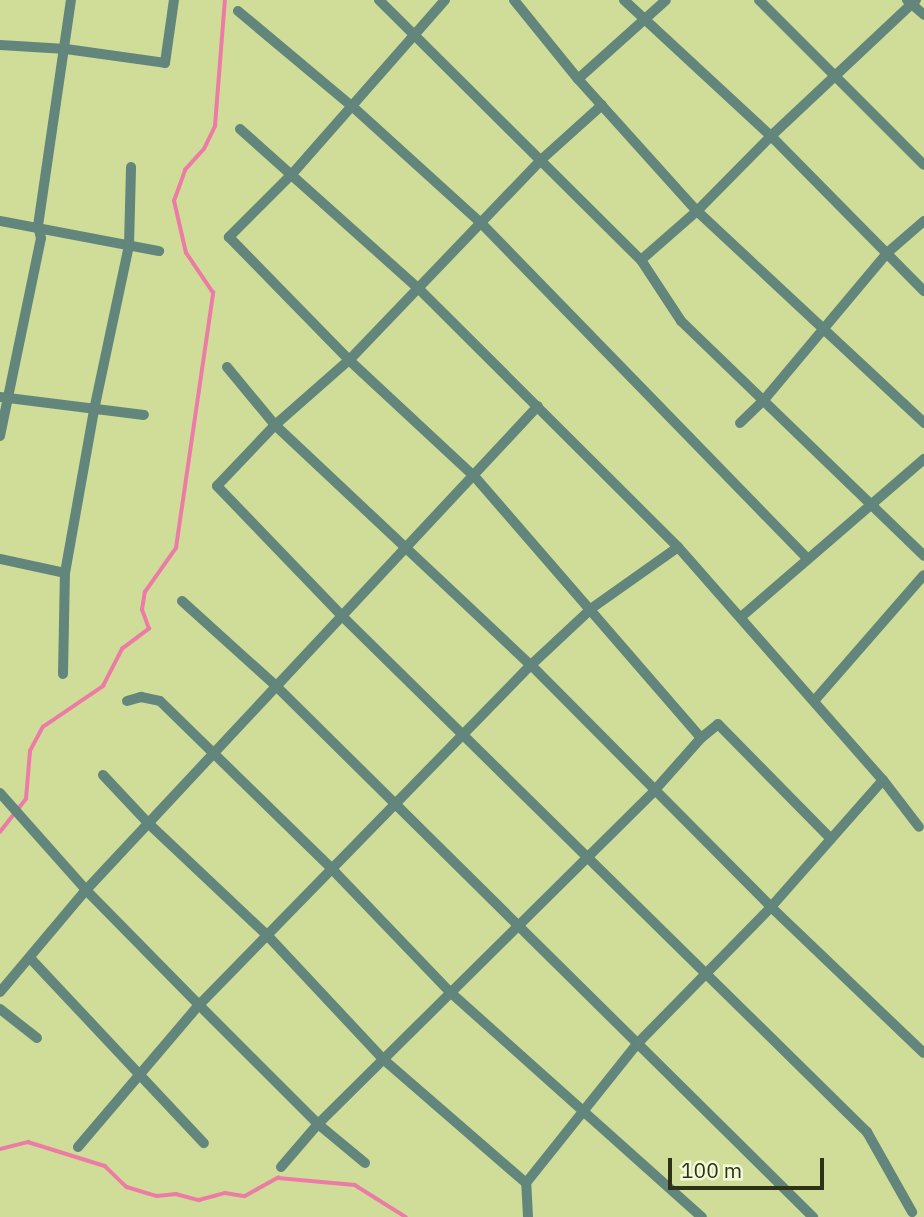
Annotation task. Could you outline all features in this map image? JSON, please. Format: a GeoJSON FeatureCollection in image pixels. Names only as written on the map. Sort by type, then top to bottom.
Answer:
{"type":"FeatureCollection","features":[{"type":"Feature","properties":{"kind":"street"},"geometry":{"type":"LineString","coordinates":[[0,436],[4,398],[41,238],[38,226],[66,50],[71,0]]}},
{"type":"Feature","properties":{"kind":"street"},"geometry":{"type":"LineString","coordinates":[[0,45],[66,50],[165,63],[174,0]]}},
{"type":"Feature","properties":{"kind":"street"},"geometry":{"type":"LineString","coordinates":[[379,0],[641,260],[681,321],[924,556]]}},
{"type":"Feature","properties":{"kind":"street"},"geometry":{"type":"LineString","coordinates":[[446,0],[291,175],[229,237],[349,360],[475,477],[592,608],[701,738]]}},
{"type":"Feature","properties":{"kind":"street"},"geometry":{"type":"LineString","coordinates":[[514,0],[578,79],[697,211],[825,327],[924,423]]}},
{"type":"Feature","properties":{"kind":"street"},"geometry":{"type":"LineString","coordinates":[[624,0],[771,136],[924,292]]}},
{"type":"Feature","properties":{"kind":"street"},"geometry":{"type":"LineString","coordinates":[[578,79],[666,0]]}},
{"type":"Feature","properties":{"kind":"street"},"geometry":{"type":"LineString","coordinates":[[759,0],[924,165]]}},
{"type":"Feature","properties":{"kind":"street"},"geometry":{"type":"LineString","coordinates":[[641,260],[697,211],[912,1],[924,15]]}},
{"type":"Feature","properties":{"kind":"street"},"geometry":{"type":"LineString","coordinates":[[238,11],[353,107],[482,223],[808,559]]}},
{"type":"Feature","properties":{"kind":"street"},"geometry":{"type":"LineString","coordinates":[[602,105],[541,160],[349,360],[275,425],[217,486],[462,736],[706,971],[867,1132],[912,1212]]}},
{"type":"Feature","properties":{"kind":"street"},"geometry":{"type":"LineString","coordinates":[[240,129],[419,289],[678,547],[883,780],[919,827]]}},
{"type":"Feature","properties":{"kind":"street"},"geometry":{"type":"LineString","coordinates":[[63,674],[65,573],[94,410],[130,245],[131,167]]}},
{"type":"Feature","properties":{"kind":"street"},"geometry":{"type":"LineString","coordinates":[[0,221],[38,226],[159,251]]}},
{"type":"Feature","properties":{"kind":"street"},"geometry":{"type":"LineString","coordinates":[[740,423],[762,401],[887,253],[924,221]]}},
{"type":"Feature","properties":{"kind":"street"},"geometry":{"type":"LineString","coordinates":[[227,367],[275,425],[531,666],[771,907],[924,1054]]}},
{"type":"Feature","properties":{"kind":"street"},"geometry":{"type":"LineString","coordinates":[[4,398],[144,415]]}},
{"type":"Feature","properties":{"kind":"street"},"geometry":{"type":"LineString","coordinates":[[0,992],[86,890],[405,546],[475,477],[538,406]]}},
{"type":"Feature","properties":{"kind":"street"},"geometry":{"type":"LineString","coordinates":[[741,617],[924,459]]}},
{"type":"Feature","properties":{"kind":"street"},"geometry":{"type":"LineString","coordinates":[[78,1146],[199,1005],[531,666],[592,608],[678,547]]}},
{"type":"Feature","properties":{"kind":"street"},"geometry":{"type":"LineString","coordinates":[[0,559],[65,573]]}},
{"type":"Feature","properties":{"kind":"street"},"geometry":{"type":"LineString","coordinates":[[814,701],[924,575]]}},
{"type":"Feature","properties":{"kind":"street"},"geometry":{"type":"LineString","coordinates":[[182,601],[275,685],[813,1217]]}},
{"type":"Feature","properties":{"kind":"street"},"geometry":{"type":"LineString","coordinates":[[127,701],[141,696],[160,701],[331,868],[450,992],[702,1217]]}},
{"type":"Feature","properties":{"kind":"street"},"geometry":{"type":"LineString","coordinates":[[281,1167],[318,1124],[517,923],[654,791],[701,738],[718,724],[831,839]]}},
{"type":"Feature","properties":{"kind":"street"},"geometry":{"type":"LineString","coordinates":[[103,775],[148,823],[267,935],[383,1059],[526,1183]]}},
{"type":"Feature","properties":{"kind":"street"},"geometry":{"type":"LineString","coordinates":[[528,1217],[526,1183],[637,1044],[771,907],[883,780]]}},
{"type":"Feature","properties":{"kind":"street"},"geometry":{"type":"LineString","coordinates":[[0,793],[19,810],[86,890],[199,1005],[318,1124],[365,1163]]}},
{"type":"Feature","properties":{"kind":"street"},"geometry":{"type":"LineString","coordinates":[[30,958],[204,1143]]}},
{"type":"Feature","properties":{"kind":"street"},"geometry":{"type":"LineString","coordinates":[[0,1009],[37,1038]]}},
{"type":"Feature","properties":{"kind":"waterway"},"geometry":{"type":"LineString","coordinates":[[0,832],[26,799],[30,751],[43,727],[103,686],[122,649],[149,629],[142,610],[145,592],[176,548],[213,293],[186,253],[174,201],[185,170],[204,149],[215,126],[225,0]]}},
{"type":"Feature","properties":{"kind":"waterway"},"geometry":{"type":"LineString","coordinates":[[0,1149],[28,1142],[105,1166],[127,1187],[157,1196],[176,1194],[199,1200],[225,1193],[245,1196],[278,1178],[355,1185],[406,1217]]}}]}
